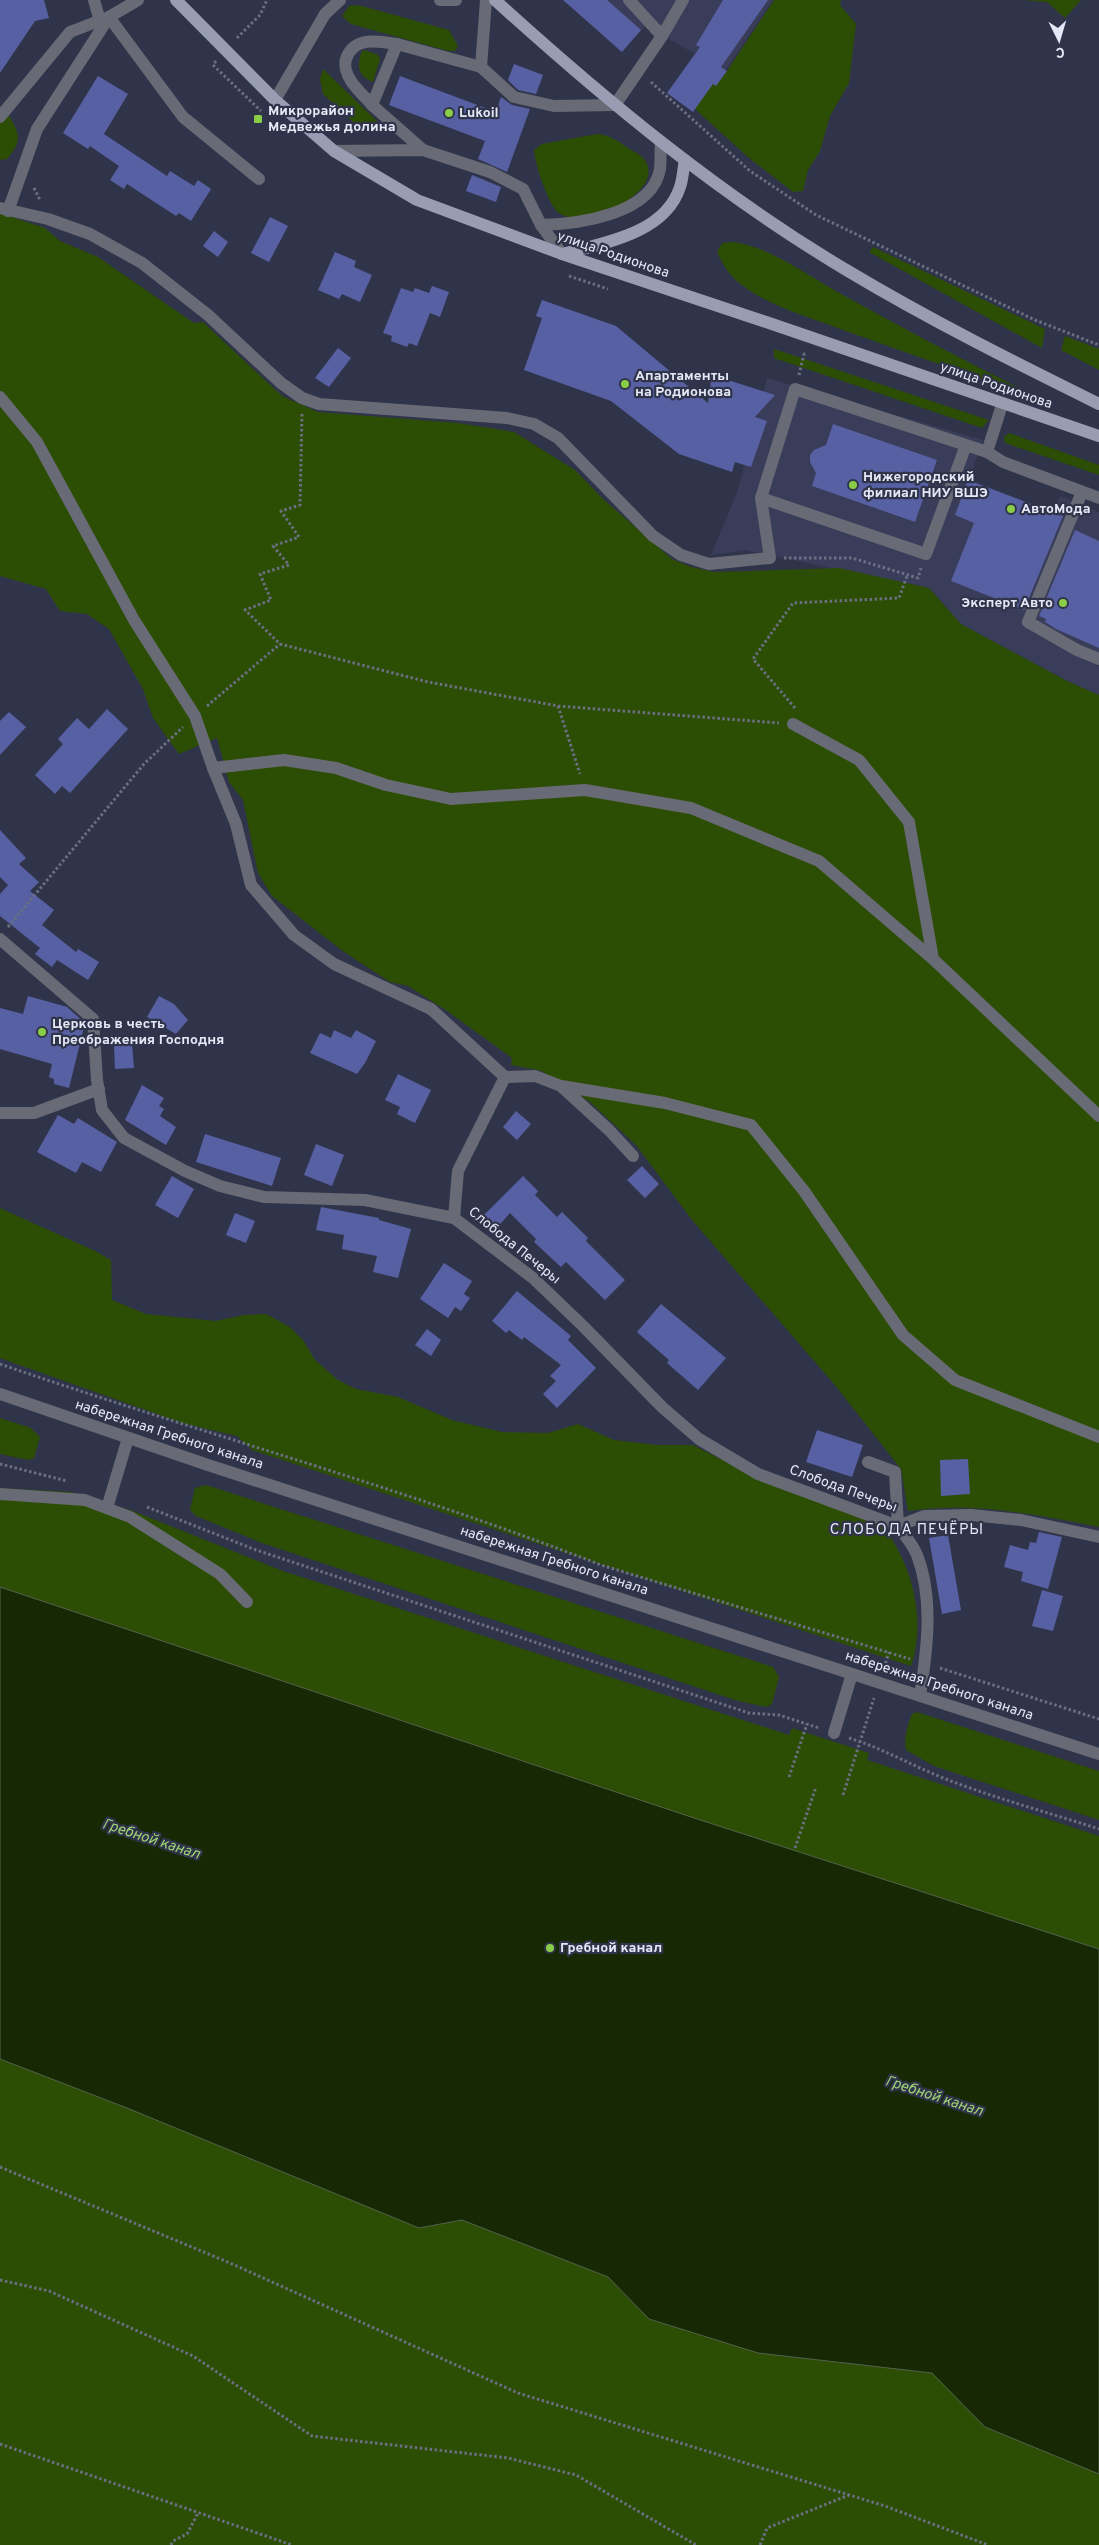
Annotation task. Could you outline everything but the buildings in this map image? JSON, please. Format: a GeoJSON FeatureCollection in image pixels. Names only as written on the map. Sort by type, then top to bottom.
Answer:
{"type":"FeatureCollection","features":[{"type":"Feature","properties":{"kind":"main road","name":"улица Родионова"},"geometry":{"type":"LineString","coordinates":[[176,0],[224,51],[275,100],[334,151],[417,200],[562,254],[772,324],[1002,405],[1099,436]]}},
{"type":"Feature","properties":{"kind":"main road","name":"улица Родионова"},"geometry":{"type":"LineString","coordinates":[[495,0],[615,105],[661,142],[740,200],[849,271],[959,334],[1099,404]]}},
{"type":"Feature","properties":{"kind":"main road"},"geometry":{"type":"LineString","coordinates":[[562,254],[633,234],[653,221],[669,207],[680,188],[685,160]]}},
{"type":"Feature","properties":{"kind":"street"},"geometry":{"type":"LineString","coordinates":[[94,0],[105,19],[183,117],[259,179]]}},
{"type":"Feature","properties":{"kind":"street"},"geometry":{"type":"LineString","coordinates":[[0,117],[70,32],[105,19],[138,0]]}},
{"type":"Feature","properties":{"kind":"street"},"geometry":{"type":"LineString","coordinates":[[275,100],[325,14],[340,0]]}},
{"type":"Feature","properties":{"kind":"street"},"geometry":{"type":"LineString","coordinates":[[440,0],[456,0]]}},
{"type":"Feature","properties":{"kind":"street"},"geometry":{"type":"LineString","coordinates":[[480,67],[486,0]]}},
{"type":"Feature","properties":{"kind":"street"},"geometry":{"type":"LineString","coordinates":[[629,0],[662,36]]}},
{"type":"Feature","properties":{"kind":"street"},"geometry":{"type":"LineString","coordinates":[[423,150],[372,105],[350,80],[345,64],[349,51],[358,43],[373,41],[397,44],[480,67],[514,97],[554,106],[615,105],[637,70],[662,36],[683,0]]}},
{"type":"Feature","properties":{"kind":"street"},"geometry":{"type":"LineString","coordinates":[[105,19],[37,129],[4,210],[48,219],[90,234],[142,263],[208,315],[281,383],[302,398],[319,404],[507,418],[534,424],[558,438],[654,536],[681,555],[709,564],[770,558],[761,498],[795,389],[987,452],[1004,462],[1099,498]]}},
{"type":"Feature","properties":{"kind":"street"},"geometry":{"type":"LineString","coordinates":[[372,105],[397,44]]}},
{"type":"Feature","properties":{"kind":"street"},"geometry":{"type":"LineString","coordinates":[[540,225],[568,225],[601,217],[632,206],[649,191],[660,171],[661,142]]}},
{"type":"Feature","properties":{"kind":"street"},"geometry":{"type":"LineString","coordinates":[[334,151],[423,150],[490,172],[523,189],[540,225],[562,254]]}},
{"type":"Feature","properties":{"kind":"street"},"geometry":{"type":"LineString","coordinates":[[0,397],[37,442],[134,620],[195,716],[213,768],[236,824],[250,885],[294,935],[334,964],[431,1009],[506,1077],[536,1076],[561,1086],[665,1103],[751,1125],[804,1191],[903,1335],[955,1380],[1099,1437]]}},
{"type":"Feature","properties":{"kind":"street"},"geometry":{"type":"LineString","coordinates":[[987,452],[1002,405]]}},
{"type":"Feature","properties":{"kind":"street"},"geometry":{"type":"LineString","coordinates":[[761,498],[926,554],[966,445]]}},
{"type":"Feature","properties":{"kind":"street"},"geometry":{"type":"LineString","coordinates":[[1082,492],[1028,622],[1077,650],[1099,659]]}},
{"type":"Feature","properties":{"kind":"street"},"geometry":{"type":"LineString","coordinates":[[793,724],[859,760],[909,822],[933,959]]}},
{"type":"Feature","properties":{"kind":"street"},"geometry":{"type":"LineString","coordinates":[[213,768],[284,760],[336,768],[386,785],[451,798],[585,790],[691,808],[819,862],[933,959],[1099,1116]]}},
{"type":"Feature","properties":{"kind":"street","name":"Слобода Печеры"},"geometry":{"type":"LineString","coordinates":[[3,934],[93,1019],[102,1110],[124,1138],[185,1171],[220,1186],[264,1197],[365,1200],[454,1218],[534,1278],[662,1407],[699,1439],[758,1474],[898,1526],[924,1516],[971,1515],[1021,1520],[1099,1537]]}},
{"type":"Feature","properties":{"kind":"street"},"geometry":{"type":"LineString","coordinates":[[454,1218],[458,1171],[506,1077]]}},
{"type":"Feature","properties":{"kind":"street"},"geometry":{"type":"LineString","coordinates":[[561,1086],[610,1130],[633,1156]]}},
{"type":"Feature","properties":{"kind":"street"},"geometry":{"type":"LineString","coordinates":[[0,1113],[34,1113],[99,1089]]}},
{"type":"Feature","properties":{"kind":"street","name":"набережная Гребного канала"},"geometry":{"type":"LineString","coordinates":[[0,1394],[128,1438],[1099,1754]]}},
{"type":"Feature","properties":{"kind":"street"},"geometry":{"type":"LineString","coordinates":[[107,1508],[128,1438]]}},
{"type":"Feature","properties":{"kind":"street"},"geometry":{"type":"LineString","coordinates":[[868,1462],[895,1472],[898,1526],[916,1553],[925,1588],[927,1646],[920,1696]]}},
{"type":"Feature","properties":{"kind":"street"},"geometry":{"type":"LineString","coordinates":[[0,1494],[85,1500],[130,1517],[220,1574],[247,1602]]}},
{"type":"Feature","properties":{"kind":"street"},"geometry":{"type":"LineString","coordinates":[[834,1733],[852,1674]]}},
{"type":"Feature","properties":{"kind":"path"},"geometry":{"type":"LineString","coordinates":[[224,51],[260,15],[267,0]]}},
{"type":"Feature","properties":{"kind":"path"},"geometry":{"type":"LineString","coordinates":[[637,70],[750,171],[816,215],[1036,320],[1099,345]]}},
{"type":"Feature","properties":{"kind":"path"},"geometry":{"type":"LineString","coordinates":[[25,161],[48,219]]}},
{"type":"Feature","properties":{"kind":"path"},"geometry":{"type":"LineString","coordinates":[[302,398],[300,505],[281,511],[299,537],[273,546],[289,565],[260,574],[271,600],[245,610],[280,644],[428,682],[558,706],[793,724],[799,713],[753,659],[793,603],[899,598],[907,576]]}},
{"type":"Feature","properties":{"kind":"path"},"geometry":{"type":"LineString","coordinates":[[770,558],[852,558],[918,578],[926,554]]}},
{"type":"Feature","properties":{"kind":"path"},"geometry":{"type":"LineString","coordinates":[[3,934],[144,764],[195,716],[280,644]]}},
{"type":"Feature","properties":{"kind":"path"},"geometry":{"type":"LineString","coordinates":[[558,706],[585,790]]}},
{"type":"Feature","properties":{"kind":"path"},"geometry":{"type":"LineString","coordinates":[[0,1364],[542,1542],[601,1565],[1099,1719]]}},
{"type":"Feature","properties":{"kind":"path"},"geometry":{"type":"LineString","coordinates":[[0,1464],[76,1484]]}},
{"type":"Feature","properties":{"kind":"path"},"geometry":{"type":"LineString","coordinates":[[145,1506],[256,1550],[748,1713],[779,1716],[860,1741],[946,1779],[1099,1829]]}},
{"type":"Feature","properties":{"kind":"path"},"geometry":{"type":"LineString","coordinates":[[789,1777],[807,1724]]}},
{"type":"Feature","properties":{"kind":"path"},"geometry":{"type":"LineString","coordinates":[[843,1795],[860,1741]]}},
{"type":"Feature","properties":{"kind":"path"},"geometry":{"type":"LineString","coordinates":[[795,1848],[816,1786]]}},
{"type":"Feature","properties":{"kind":"path"},"geometry":{"type":"LineString","coordinates":[[0,2167],[230,2262],[518,2393],[849,2495],[988,2545]]}},
{"type":"Feature","properties":{"kind":"path"},"geometry":{"type":"LineString","coordinates":[[0,2280],[49,2291],[193,2356],[312,2436],[508,2458],[576,2475],[696,2545]]}},
{"type":"Feature","properties":{"kind":"path"},"geometry":{"type":"LineString","coordinates":[[0,2444],[292,2545]]}},
{"type":"Feature","properties":{"kind":"path"},"geometry":{"type":"LineString","coordinates":[[760,2545],[767,2528],[849,2495]]}},
{"type":"Feature","properties":{"kind":"path"},"geometry":{"type":"LineString","coordinates":[[171,2545],[173,2541],[187,2534],[198,2513]]}},
{"type":"Feature","properties":{"kind":"shaded area"},"geometry":{"type":"Polygon","coordinates":[[[564,0],[773,0],[725,71],[669,39],[649,22],[621,52],[564,0]]]}},
{"type":"Feature","properties":{"kind":"shaded area"},"geometry":{"type":"Polygon","coordinates":[[[767,378],[983,440],[969,480],[1053,512],[1060,496],[1099,512],[1099,695],[1067,681],[961,624],[929,588],[745,550],[711,555],[738,490],[767,378]]]}},
{"type":"Feature","properties":{"kind":"green space"},"geometry":{"type":"Polygon","coordinates":[[[774,0],[841,0],[840,5],[856,24],[849,83],[830,116],[820,151],[808,170],[803,191],[793,192],[749,158],[695,109],[700,94],[727,71],[774,0]]]}},
{"type":"Feature","properties":{"kind":"green space"},"geometry":{"type":"Polygon","coordinates":[[[1024,0],[1081,0],[1065,18],[1047,2],[1024,0]]]}},
{"type":"Feature","properties":{"kind":"green space"},"geometry":{"type":"Polygon","coordinates":[[[358,5],[449,30],[458,46],[455,51],[448,51],[351,24],[342,16],[349,6],[358,5]]]}},
{"type":"Feature","properties":{"kind":"green space"},"geometry":{"type":"Polygon","coordinates":[[[365,50],[378,55],[380,59],[373,82],[364,77],[360,70],[360,56],[362,51],[365,50]]]}},
{"type":"Feature","properties":{"kind":"green space"},"geometry":{"type":"Polygon","coordinates":[[[323,69],[380,124],[381,128],[378,133],[364,132],[323,94],[320,79],[323,69]]]}},
{"type":"Feature","properties":{"kind":"green space"},"geometry":{"type":"Polygon","coordinates":[[[0,114],[10,117],[18,139],[15,148],[7,159],[0,160],[0,114]]]}},
{"type":"Feature","properties":{"kind":"green space"},"geometry":{"type":"Polygon","coordinates":[[[597,134],[615,139],[644,159],[649,171],[645,183],[635,195],[620,205],[603,212],[586,217],[571,217],[559,213],[551,202],[543,184],[534,150],[542,144],[597,134]]]}},
{"type":"Feature","properties":{"kind":"green space"},"geometry":{"type":"Polygon","coordinates":[[[0,213],[45,228],[60,241],[98,257],[194,323],[203,322],[282,396],[318,412],[458,423],[514,432],[575,470],[603,499],[672,559],[691,567],[715,572],[839,568],[929,588],[961,624],[1067,681],[1099,695],[1099,1527],[1004,1511],[957,1508],[908,1511],[901,1469],[834,1384],[692,1220],[636,1145],[590,1102],[542,1071],[511,1065],[512,1058],[447,1011],[408,986],[390,982],[344,952],[272,896],[258,873],[243,800],[229,782],[217,738],[179,754],[153,718],[143,689],[109,629],[87,614],[60,611],[46,589],[0,576],[0,213]]]}},
{"type":"Feature","properties":{"kind":"green space"},"geometry":{"type":"Polygon","coordinates":[[[722,243],[745,244],[774,255],[890,321],[1037,397],[867,339],[791,311],[753,293],[737,282],[717,252],[722,243]]]}},
{"type":"Feature","properties":{"kind":"green space"},"geometry":{"type":"Polygon","coordinates":[[[873,247],[1045,329],[1042,348],[869,252],[873,247]]]}},
{"type":"Feature","properties":{"kind":"green space"},"geometry":{"type":"Polygon","coordinates":[[[1065,336],[1099,349],[1099,370],[1061,350],[1065,336]]]}},
{"type":"Feature","properties":{"kind":"green space"},"geometry":{"type":"Polygon","coordinates":[[[774,349],[989,420],[982,428],[774,358],[774,349]]]}},
{"type":"Feature","properties":{"kind":"green space"},"geometry":{"type":"Polygon","coordinates":[[[1009,433],[1099,465],[1099,475],[1005,443],[1004,437],[1009,433]]]}},
{"type":"Feature","properties":{"kind":"green space"},"geometry":{"type":"Polygon","coordinates":[[[0,1208],[111,1260],[112,1300],[146,1314],[216,1321],[244,1315],[266,1314],[290,1327],[303,1340],[315,1360],[338,1380],[356,1389],[398,1397],[452,1420],[502,1432],[548,1433],[578,1424],[614,1440],[657,1445],[693,1445],[756,1477],[882,1525],[893,1540],[909,1574],[914,1592],[917,1630],[916,1648],[911,1666],[252,1450],[237,1436],[182,1423],[0,1358],[0,1208]]]}},
{"type":"Feature","properties":{"kind":"green space"},"geometry":{"type":"Polygon","coordinates":[[[0,1418],[31,1428],[40,1437],[34,1458],[28,1460],[0,1454],[0,1418]]]}},
{"type":"Feature","properties":{"kind":"green space"},"geometry":{"type":"Polygon","coordinates":[[[206,1485],[773,1667],[779,1677],[772,1704],[767,1707],[738,1701],[262,1543],[196,1516],[190,1510],[195,1488],[206,1485]]]}},
{"type":"Feature","properties":{"kind":"green space","name":"Гребной канал"},"geometry":{"type":"Polygon","coordinates":[[[0,1488],[71,1492],[133,1511],[283,1571],[789,1735],[792,1728],[869,1753],[867,1760],[1099,1836],[1099,2545],[0,2545],[0,1488]]]}},
{"type":"Feature","properties":{"kind":"green space"},"geometry":{"type":"Polygon","coordinates":[[[917,1712],[1099,1771],[1099,1820],[934,1766],[906,1750],[905,1741],[908,1727],[912,1714],[917,1712]]]}},
{"type":"Feature","properties":{"kind":"water","name":"Гребной канал"},"geometry":{"type":"Polygon","coordinates":[[[0,1587],[688,1816],[1099,1949],[1099,2474],[985,2427],[932,2373],[758,2353],[649,2319],[608,2277],[462,2220],[419,2228],[127,2108],[0,2059],[0,1587]]]}},
{"type":"Feature","properties":{"kind":"place","name":"Lukoil"},"geometry":{"type":"Point","coordinates":[449,113]}},
{"type":"Feature","properties":{"kind":"place","name":"Микрорайон Медвежья долина"},"geometry":{"type":"Point","coordinates":[258,119]}},
{"type":"Feature","properties":{"kind":"place","name":"Апартаменты на Родионова"},"geometry":{"type":"Point","coordinates":[625,384]}},
{"type":"Feature","properties":{"kind":"place","name":"Нижегородский филиал НИУ ВШЭ"},"geometry":{"type":"Point","coordinates":[853,485]}},
{"type":"Feature","properties":{"kind":"place","name":"АвтоМода"},"geometry":{"type":"Point","coordinates":[1011,509]}},
{"type":"Feature","properties":{"kind":"place","name":"Эксперт Авто"},"geometry":{"type":"Point","coordinates":[1063,603]}},
{"type":"Feature","properties":{"kind":"place","name":"Церковь в честь Преображения Господня"},"geometry":{"type":"Point","coordinates":[42,1032]}},
{"type":"Feature","properties":{"kind":"place","name":"Гребной канал"},"geometry":{"type":"Point","coordinates":[550,1948]}},
{"type":"Feature","properties":{"kind":"district","name":"СЛОБОДА ПЕЧЁРЫ"},"geometry":{"type":"Point","coordinates":[907,1530]}}]}
